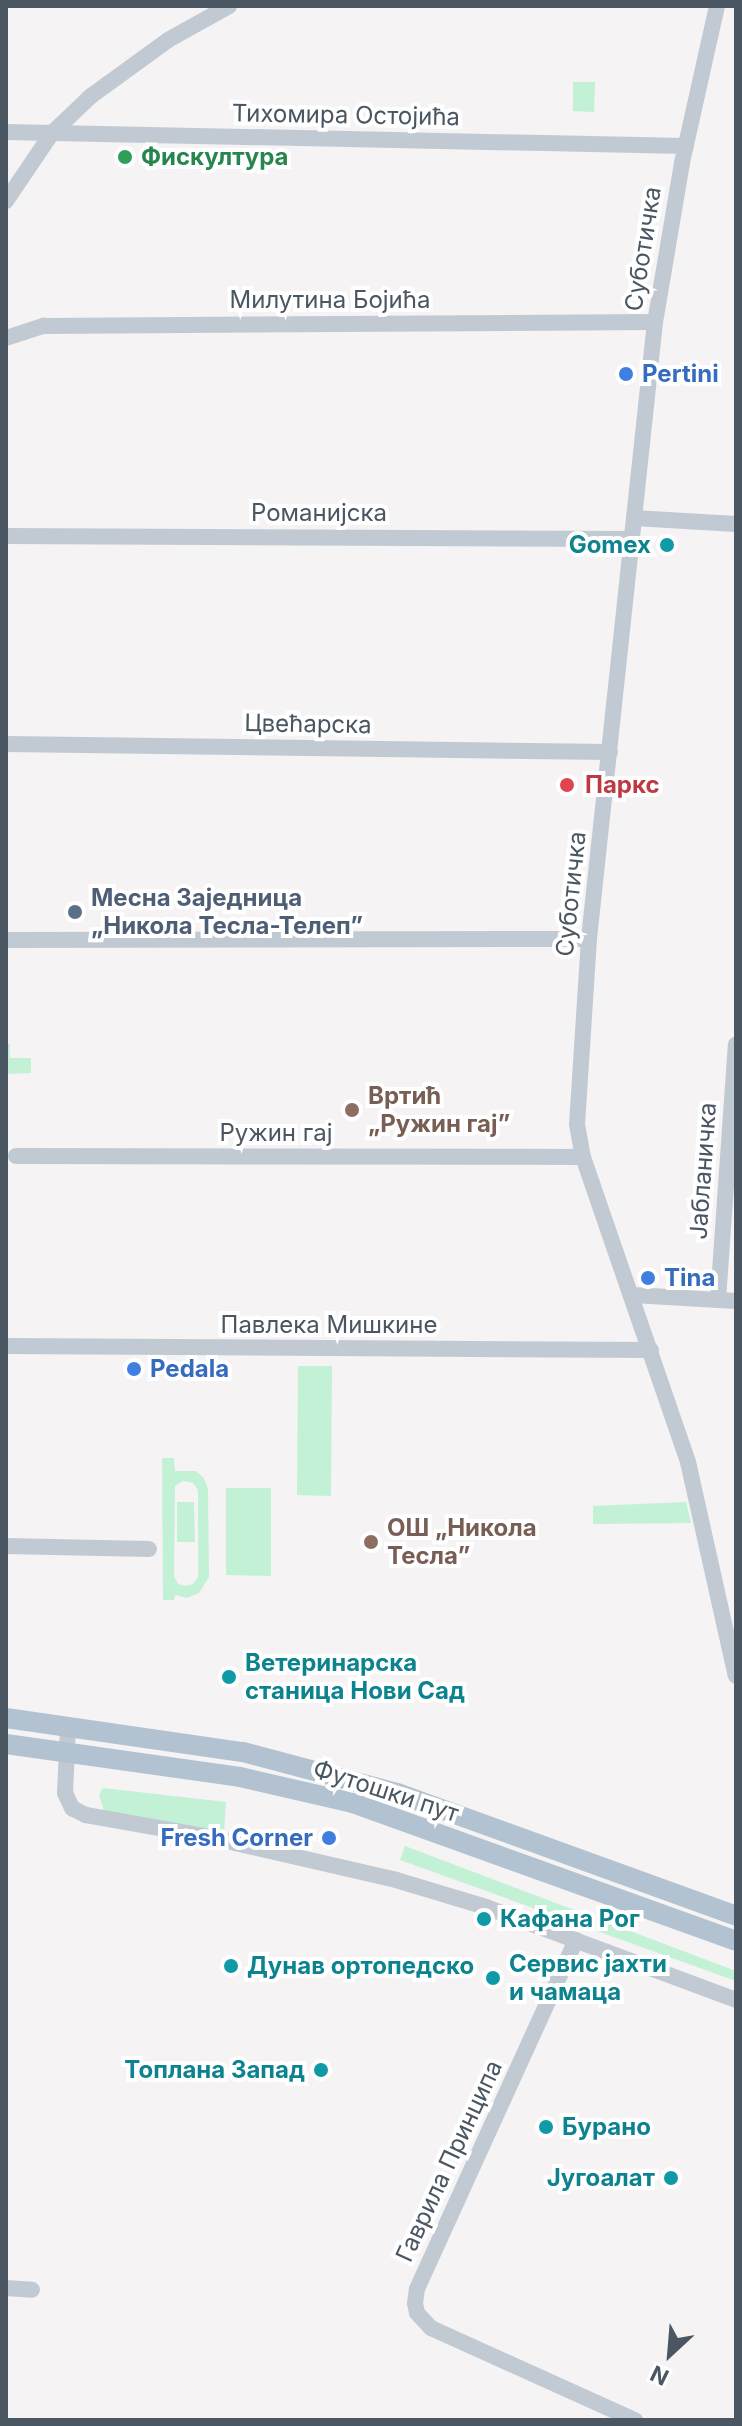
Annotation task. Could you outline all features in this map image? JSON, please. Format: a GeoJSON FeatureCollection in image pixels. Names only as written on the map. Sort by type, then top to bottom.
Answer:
{"type":"FeatureCollection","features":[{"type":"Feature","properties":{"kind":"main road","name":"Футошки пут"},"geometry":{"type":"LineString","coordinates":[[8,1717],[243,1752],[397,1793],[736,1916]]}},
{"type":"Feature","properties":{"kind":"main road","name":"Футошки пут"},"geometry":{"type":"LineString","coordinates":[[6,1744],[240,1777],[353,1803],[736,1941]]}},
{"type":"Feature","properties":{"kind":"street"},"geometry":{"type":"LineString","coordinates":[[6,201],[52,133],[91,96],[138,60],[229,6]]}},
{"type":"Feature","properties":{"kind":"street","name":"Суботичка"},"geometry":{"type":"LineString","coordinates":[[717,6],[686,146],[655,322],[589,939],[577,1124],[583,1157],[633,1295],[690,1470],[736,1676]]}},
{"type":"Feature","properties":{"kind":"street","name":"Тихомира Остојића"},"geometry":{"type":"LineString","coordinates":[[6,132],[686,146]]}},
{"type":"Feature","properties":{"kind":"street","name":"Милутина Бојића"},"geometry":{"type":"LineString","coordinates":[[6,338],[44,326],[655,322]]}},
{"type":"Feature","properties":{"kind":"street"},"geometry":{"type":"LineString","coordinates":[[634,518],[736,524]]}},
{"type":"Feature","properties":{"kind":"street","name":"Романијска"},"geometry":{"type":"LineString","coordinates":[[6,536],[631,539]]}},
{"type":"Feature","properties":{"kind":"street","name":"Цвећарска"},"geometry":{"type":"LineString","coordinates":[[6,744],[610,752]]}},
{"type":"Feature","properties":{"kind":"street"},"geometry":{"type":"LineString","coordinates":[[6,940],[589,939]]}},
{"type":"Feature","properties":{"kind":"street","name":"Јабланичка"},"geometry":{"type":"LineString","coordinates":[[718,1300],[736,1045]]}},
{"type":"Feature","properties":{"kind":"street","name":"Ружин гај"},"geometry":{"type":"LineString","coordinates":[[16,1156],[583,1157]]}},
{"type":"Feature","properties":{"kind":"street"},"geometry":{"type":"LineString","coordinates":[[633,1295],[736,1301]]}},
{"type":"Feature","properties":{"kind":"street","name":"Павлека Мишкине"},"geometry":{"type":"LineString","coordinates":[[6,1346],[651,1350]]}},
{"type":"Feature","properties":{"kind":"street"},"geometry":{"type":"LineString","coordinates":[[6,1546],[149,1549]]}},
{"type":"Feature","properties":{"kind":"street"},"geometry":{"type":"LineString","coordinates":[[68,1727],[65,1793],[72,1808],[86,1815],[209,1837],[356,1869],[486,1907],[736,2000]]}},
{"type":"Feature","properties":{"kind":"street","name":"Гаврила Принципа"},"geometry":{"type":"LineString","coordinates":[[576,1940],[417,2289],[415,2303],[417,2313],[431,2328],[635,2420]]}},
{"type":"Feature","properties":{"kind":"street"},"geometry":{"type":"LineString","coordinates":[[6,2288],[32,2290]]}},
{"type":"Feature","properties":{"kind":"green space"},"geometry":{"type":"Polygon","coordinates":[[[573,82],[595,82],[594,112],[573,111],[573,82]]]}},
{"type":"Feature","properties":{"kind":"green space"},"geometry":{"type":"Polygon","coordinates":[[[6,1044],[10,1044],[10,1058],[31,1058],[31,1073],[6,1074],[6,1044]]]}},
{"type":"Feature","properties":{"kind":"green space"},"geometry":{"type":"Polygon","coordinates":[[[298,1366],[332,1366],[331,1496],[297,1495],[298,1366]]]}},
{"type":"Feature","properties":{"kind":"green space"},"geometry":{"type":"Polygon","coordinates":[[[162,1458],[174,1458],[175,1471],[196,1471],[204,1478],[208,1489],[209,1577],[199,1593],[187,1598],[175,1595],[174,1600],[163,1600],[162,1458]],[[183,1481],[175,1486],[174,1576],[178,1584],[186,1586],[193,1584],[198,1577],[198,1490],[193,1483],[183,1481]]]}},
{"type":"Feature","properties":{"kind":"green space"},"geometry":{"type":"Polygon","coordinates":[[[226,1488],[271,1488],[271,1576],[226,1575],[226,1488]]]}},
{"type":"Feature","properties":{"kind":"green space"},"geometry":{"type":"Polygon","coordinates":[[[177,1502],[194,1502],[195,1542],[177,1542],[177,1502]]]}},
{"type":"Feature","properties":{"kind":"green space"},"geometry":{"type":"Polygon","coordinates":[[[686,1502],[691,1523],[593,1524],[593,1506],[686,1502]]]}},
{"type":"Feature","properties":{"kind":"green space"},"geometry":{"type":"Polygon","coordinates":[[[103,1788],[226,1802],[224,1833],[105,1814],[99,1795],[103,1788]]]}},
{"type":"Feature","properties":{"kind":"green space"},"geometry":{"type":"Polygon","coordinates":[[[405,1846],[736,1971],[736,1981],[400,1860],[405,1846]]]}},
{"type":"Feature","properties":{"kind":"place","name":"Фискултура"},"geometry":{"type":"Point","coordinates":[125,157]}},
{"type":"Feature","properties":{"kind":"place","name":"Pertini"},"geometry":{"type":"Point","coordinates":[626,374]}},
{"type":"Feature","properties":{"kind":"place","name":"Gomex"},"geometry":{"type":"Point","coordinates":[667,545]}},
{"type":"Feature","properties":{"kind":"place","name":"Паркс"},"geometry":{"type":"Point","coordinates":[567,785]}},
{"type":"Feature","properties":{"kind":"place","name":"Месна Заједница „Никола Тесла-Телеп”"},"geometry":{"type":"Point","coordinates":[75,912]}},
{"type":"Feature","properties":{"kind":"place","name":"Вртић „Ружин гај”"},"geometry":{"type":"Point","coordinates":[352,1110]}},
{"type":"Feature","properties":{"kind":"place","name":"Tina"},"geometry":{"type":"Point","coordinates":[648,1278]}},
{"type":"Feature","properties":{"kind":"place","name":"Pedala"},"geometry":{"type":"Point","coordinates":[134,1369]}},
{"type":"Feature","properties":{"kind":"place","name":"ОШ „Никола Тесла”"},"geometry":{"type":"Point","coordinates":[371,1542]}},
{"type":"Feature","properties":{"kind":"place","name":"Ветеринарска станица Нови Сад"},"geometry":{"type":"Point","coordinates":[229,1677]}},
{"type":"Feature","properties":{"kind":"place","name":"Fresh Corner"},"geometry":{"type":"Point","coordinates":[329,1838]}},
{"type":"Feature","properties":{"kind":"place","name":"Кафана Рог"},"geometry":{"type":"Point","coordinates":[484,1919]}},
{"type":"Feature","properties":{"kind":"place","name":"Дунав ортопедско"},"geometry":{"type":"Point","coordinates":[231,1966]}},
{"type":"Feature","properties":{"kind":"place","name":"Сервис јахти и чамаца"},"geometry":{"type":"Point","coordinates":[493,1978]}},
{"type":"Feature","properties":{"kind":"place","name":"Топлана Запад"},"geometry":{"type":"Point","coordinates":[321,2070]}},
{"type":"Feature","properties":{"kind":"place","name":"Бурано"},"geometry":{"type":"Point","coordinates":[546,2127]}},
{"type":"Feature","properties":{"kind":"place","name":"Југоалат"},"geometry":{"type":"Point","coordinates":[671,2178]}}]}
